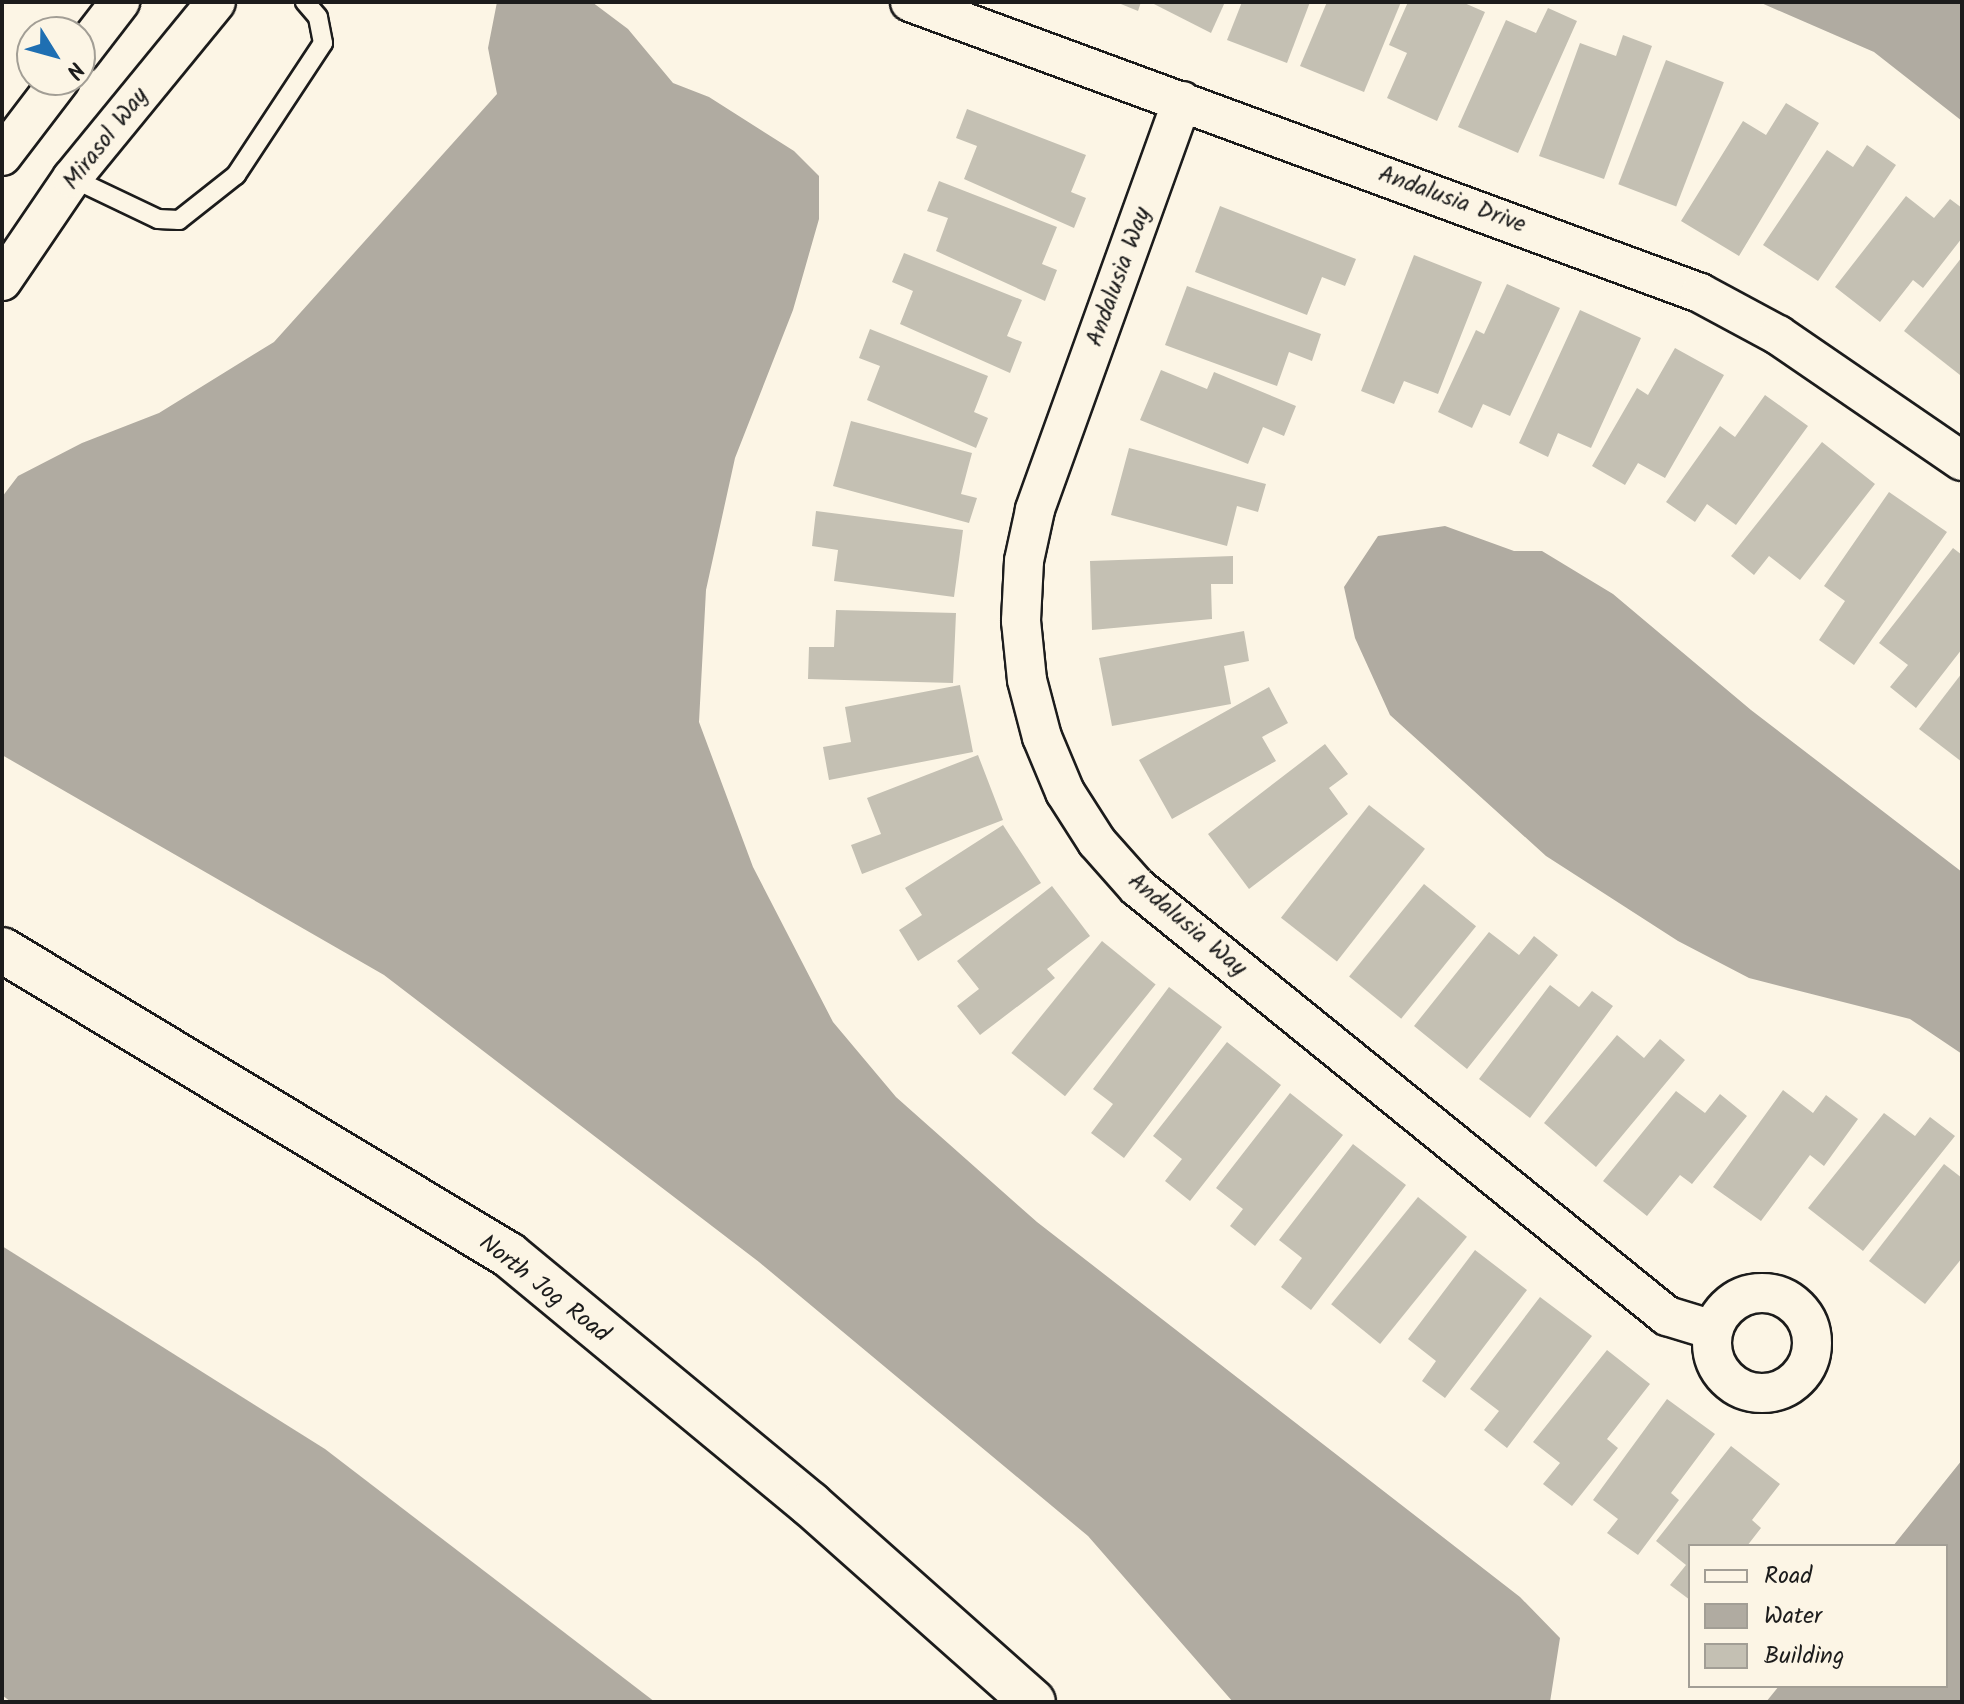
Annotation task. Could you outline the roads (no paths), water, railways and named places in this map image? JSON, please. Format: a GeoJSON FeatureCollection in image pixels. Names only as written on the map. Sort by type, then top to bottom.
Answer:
{"type":"FeatureCollection","features":[{"type":"Feature","properties":{"kind":"street"},"geometry":{"type":"LineString","coordinates":[[96,33],[120,2]]}},
{"type":"Feature","properties":{"kind":"street","name":"Mirasol Way"},"geometry":{"type":"LineString","coordinates":[[2,281],[72,178],[216,2]]}},
{"type":"Feature","properties":{"kind":"street","name":"Andalusia Drive"},"geometry":{"type":"LineString","coordinates":[[910,2],[1700,293],[1778,335],[1962,461]]}},
{"type":"Feature","properties":{"kind":"street"},"geometry":{"type":"LineString","coordinates":[[2,156],[48,96]]}},
{"type":"Feature","properties":{"kind":"street","name":"Andalusia Way"},"geometry":{"type":"LineString","coordinates":[[1182,101],[1035,510],[1024,561],[1021,621],[1027,680],[1047,751],[1065,792],[1097,842],[1137,887],[1667,1316],[1713,1330]]}},
{"type":"Feature","properties":{"kind":"street","name":"North Jog Road"},"geometry":{"type":"LineString","coordinates":[[2,950],[509,1255],[810,1504],[1033,1702]]}},
{"type":"Feature","properties":{"kind":"lane"},"geometry":{"type":"LineString","coordinates":[[72,178],[158,219],[179,220],[236,175],[323,43],[318,17],[305,2]]}},
{"type":"Feature","properties":{"kind":"water"},"geometry":{"type":"Polygon","coordinates":[[[497,2],[592,2],[628,29],[673,83],[709,97],[794,151],[819,176],[819,219],[793,310],[735,458],[706,590],[699,722],[753,867],[833,1022],[896,1097],[1037,1222],[1520,1597],[1560,1638],[1550,1702],[1233,1702],[1088,1536],[759,1262],[384,975],[2,755],[2,497],[18,476],[82,443],[159,413],[274,342],[497,94],[488,48],[497,2]]]}},
{"type":"Feature","properties":{"kind":"water"},"geometry":{"type":"Polygon","coordinates":[[[1759,2],[1962,2],[1962,121],[1874,52],[1759,2]]]}},
{"type":"Feature","properties":{"kind":"water"},"geometry":{"type":"Polygon","coordinates":[[[1445,526],[1514,551],[1542,551],[1613,594],[1751,710],[1962,872],[1962,1054],[1910,1019],[1749,978],[1678,941],[1546,856],[1390,715],[1355,638],[1344,587],[1378,536],[1445,526]]]}},
{"type":"Feature","properties":{"kind":"water"},"geometry":{"type":"Polygon","coordinates":[[[2,1246],[325,1449],[655,1702],[11,1702],[2,1695],[2,1246]]]}},
{"type":"Feature","properties":{"kind":"water"},"geometry":{"type":"Polygon","coordinates":[[[1962,1460],[1962,1702],[1766,1702],[1777,1688],[1948,1688],[1948,1544],[1895,1544],[1962,1460]]]}}]}
